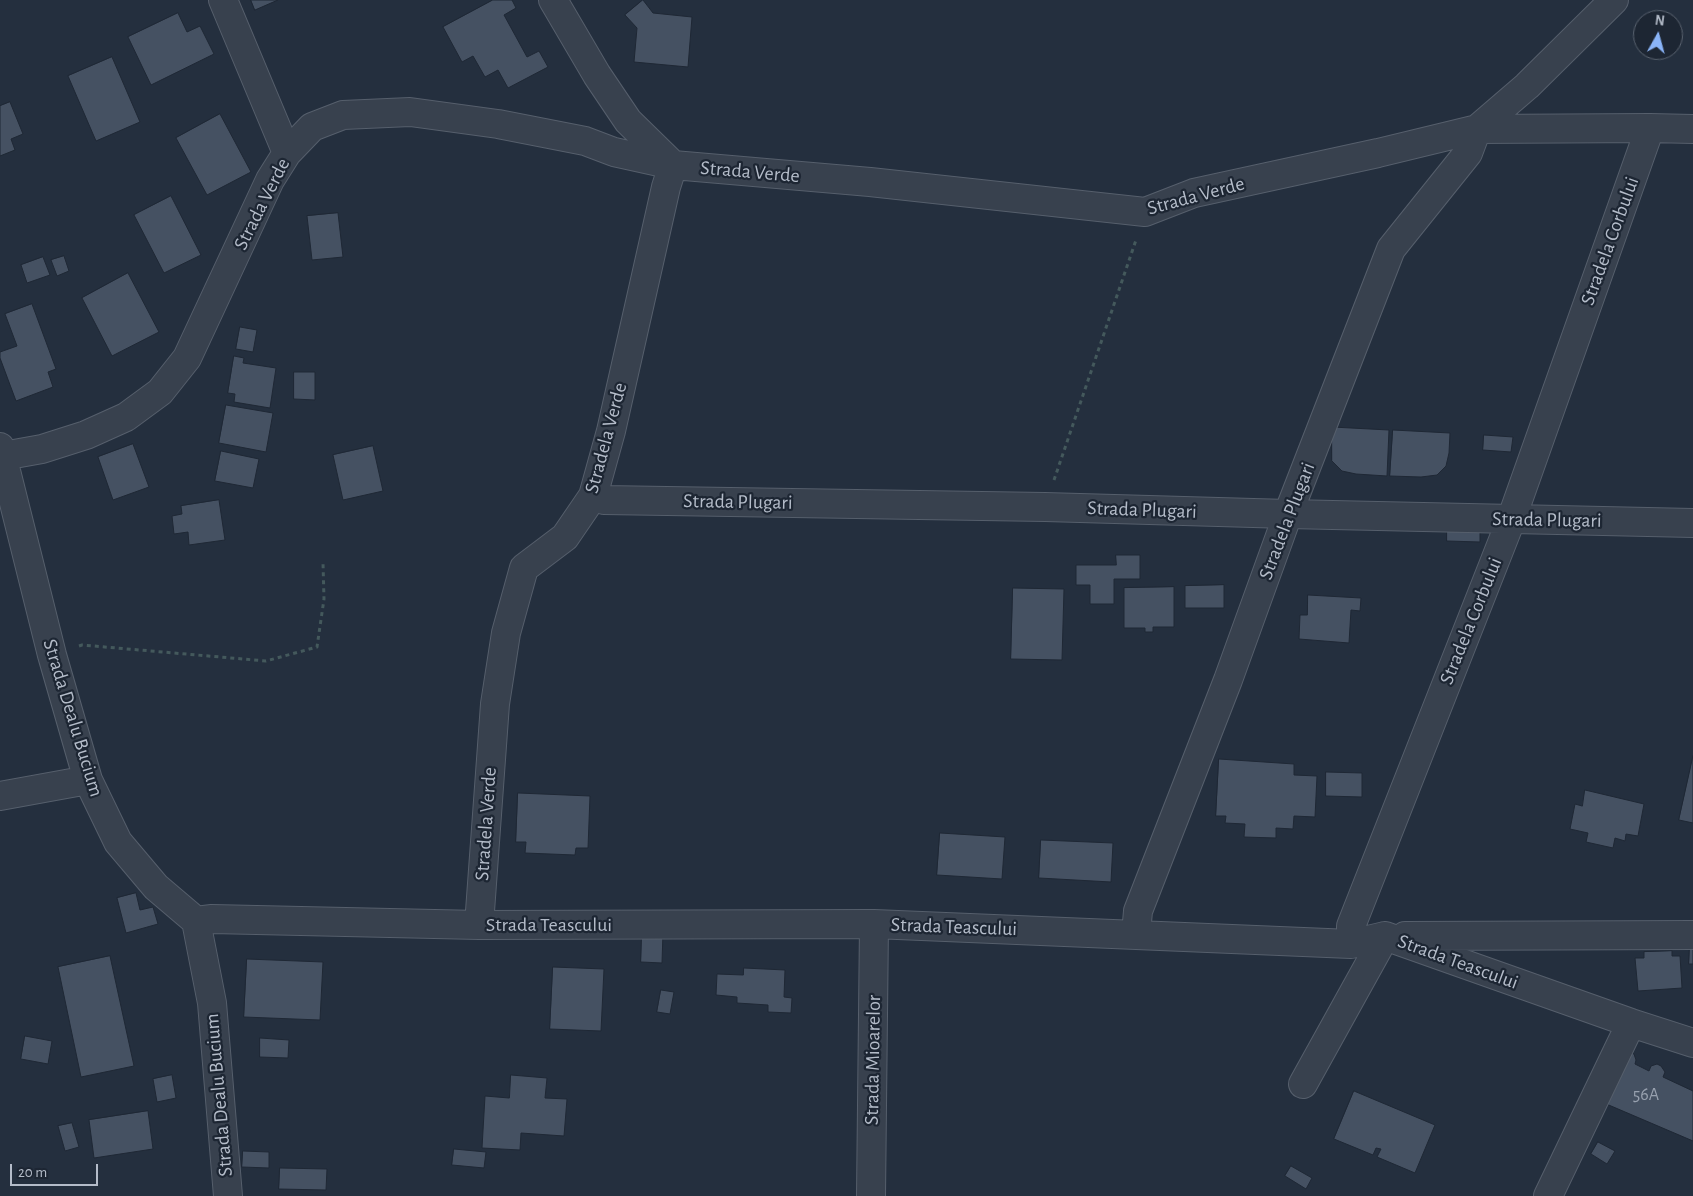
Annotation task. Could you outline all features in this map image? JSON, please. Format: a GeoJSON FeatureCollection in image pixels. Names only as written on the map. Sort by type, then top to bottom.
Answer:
{"type":"FeatureCollection","features":[{"type":"Feature","properties":{"kind":"street"},"geometry":{"type":"LineString","coordinates":[[223,0],[287,153]]}},
{"type":"Feature","properties":{"kind":"street"},"geometry":{"type":"LineString","coordinates":[[553,0],[597,75],[628,121],[673,165]]}},
{"type":"Feature","properties":{"kind":"street","name":"Strada Verde"},"geometry":{"type":"LineString","coordinates":[[1,452],[42,450],[86,435],[126,417],[160,392],[187,358],[270,180],[287,153],[312,127],[343,115],[410,112],[498,124],[585,141],[614,152],[673,165],[870,182],[1145,212],[1194,193],[1378,153],[1477,129],[1528,86],[1614,0]]}},
{"type":"Feature","properties":{"kind":"street","name":"Stradela Corbului"},"geometry":{"type":"LineString","coordinates":[[1351,944],[1351,926],[1511,520],[1650,128]]}},
{"type":"Feature","properties":{"kind":"street"},"geometry":{"type":"LineString","coordinates":[[1477,129],[1693,129]]}},
{"type":"Feature","properties":{"kind":"street","name":"Stradela Plugari"},"geometry":{"type":"LineString","coordinates":[[1136,934],[1138,911],[1228,680],[1288,514],[1391,249],[1468,153],[1477,129]]}},
{"type":"Feature","properties":{"kind":"street","name":"Stradela Verde"},"geometry":{"type":"LineString","coordinates":[[479,925],[495,704],[506,633],[524,568],[565,537],[593,496],[611,431],[666,187],[673,165]]}},
{"type":"Feature","properties":{"kind":"street","name":"Strada Dealu Bucium"},"geometry":{"type":"LineString","coordinates":[[1,452],[52,656],[88,780],[118,842],[156,887],[196,921],[212,1003],[228,1196]]}},
{"type":"Feature","properties":{"kind":"street","name":"Strada Plugari"},"geometry":{"type":"LineString","coordinates":[[593,496],[604,500],[1045,507],[1693,523]]}},
{"type":"Feature","properties":{"kind":"street"},"geometry":{"type":"LineString","coordinates":[[0,796],[88,780]]}},
{"type":"Feature","properties":{"kind":"street","name":"Strada Teascului"},"geometry":{"type":"LineString","coordinates":[[196,921],[212,919],[479,925],[874,924],[1351,944],[1384,936],[1693,1043]]}},
{"type":"Feature","properties":{"kind":"street","name":"Strada Mioarelor"},"geometry":{"type":"LineString","coordinates":[[871,1196],[874,924]]}},
{"type":"Feature","properties":{"kind":"street"},"geometry":{"type":"LineString","coordinates":[[1303,1084],[1384,936],[1693,935]]}},
{"type":"Feature","properties":{"kind":"street"},"geometry":{"type":"LineString","coordinates":[[1548,1196],[1631,1023]]}},
{"type":"Feature","properties":{"kind":"path"},"geometry":{"type":"LineString","coordinates":[[1045,507],[1145,212]]}},
{"type":"Feature","properties":{"kind":"path"},"geometry":{"type":"LineString","coordinates":[[52,656],[82,646],[266,661],[318,647],[324,599],[323,563]]}},
{"type":"Feature","properties":{"kind":"building"},"geometry":{"type":"Polygon","coordinates":[[[251,0],[278,0],[255,10],[251,0]]]}},
{"type":"Feature","properties":{"kind":"building"},"geometry":{"type":"Polygon","coordinates":[[[493,0],[512,0],[516,8],[504,15],[527,57],[539,51],[548,67],[508,88],[498,70],[485,77],[473,56],[462,62],[443,27],[493,0]]]}},
{"type":"Feature","properties":{"kind":"building"},"geometry":{"type":"Polygon","coordinates":[[[643,0],[653,13],[692,17],[688,67],[634,62],[637,28],[625,15],[643,0]]]}},
{"type":"Feature","properties":{"kind":"building"},"geometry":{"type":"Polygon","coordinates":[[[178,13],[187,32],[200,26],[214,54],[151,85],[128,37],[178,13]]]}},
{"type":"Feature","properties":{"kind":"building"},"geometry":{"type":"Polygon","coordinates":[[[112,57],[140,122],[96,141],[68,76],[112,57]]]}},
{"type":"Feature","properties":{"kind":"building"},"geometry":{"type":"Polygon","coordinates":[[[10,102],[23,134],[11,139],[15,150],[0,156],[0,106],[10,102]]]}},
{"type":"Feature","properties":{"kind":"building"},"geometry":{"type":"Polygon","coordinates":[[[220,114],[251,172],[207,195],[176,138],[220,114]]]}},
{"type":"Feature","properties":{"kind":"building"},"geometry":{"type":"Polygon","coordinates":[[[171,196],[201,255],[164,273],[134,215],[171,196]]]}},
{"type":"Feature","properties":{"kind":"building"},"geometry":{"type":"Polygon","coordinates":[[[338,213],[343,257],[312,260],[307,216],[338,213]]]}},
{"type":"Feature","properties":{"kind":"building"},"geometry":{"type":"Polygon","coordinates":[[[64,256],[69,271],[57,276],[51,260],[64,256]]]}},
{"type":"Feature","properties":{"kind":"building"},"geometry":{"type":"Polygon","coordinates":[[[43,257],[50,275],[27,283],[21,265],[43,257]]]}},
{"type":"Feature","properties":{"kind":"building"},"geometry":{"type":"Polygon","coordinates":[[[128,273],[159,332],[112,356],[82,298],[128,273]]]}},
{"type":"Feature","properties":{"kind":"building"},"geometry":{"type":"Polygon","coordinates":[[[32,304],[56,369],[48,372],[53,387],[16,401],[0,358],[0,352],[17,346],[5,314],[32,304]]]}},
{"type":"Feature","properties":{"kind":"building"},"geometry":{"type":"Polygon","coordinates":[[[240,327],[257,330],[253,352],[236,349],[240,327]]]}},
{"type":"Feature","properties":{"kind":"building"},"geometry":{"type":"Polygon","coordinates":[[[234,356],[244,358],[243,363],[276,368],[270,408],[234,402],[235,394],[228,393],[234,356]]]}},
{"type":"Feature","properties":{"kind":"building"},"geometry":{"type":"Polygon","coordinates":[[[294,372],[315,372],[315,400],[294,399],[294,372]]]}},
{"type":"Feature","properties":{"kind":"building"},"geometry":{"type":"Polygon","coordinates":[[[226,405],[273,413],[266,452],[219,443],[226,405]]]}},
{"type":"Feature","properties":{"kind":"building"},"geometry":{"type":"Polygon","coordinates":[[[1332,427],[1389,430],[1387,476],[1342,471],[1332,461],[1332,427]]]}},
{"type":"Feature","properties":{"kind":"building"},"geometry":{"type":"Polygon","coordinates":[[[1393,430],[1450,433],[1446,466],[1437,475],[1421,477],[1390,476],[1393,430]]]}},
{"type":"Feature","properties":{"kind":"building"},"geometry":{"type":"Polygon","coordinates":[[[1484,435],[1513,437],[1511,452],[1483,450],[1484,435]]]}},
{"type":"Feature","properties":{"kind":"building"},"geometry":{"type":"Polygon","coordinates":[[[133,444],[149,487],[113,500],[98,457],[133,444]]]}},
{"type":"Feature","properties":{"kind":"building"},"geometry":{"type":"Polygon","coordinates":[[[373,446],[383,491],[343,500],[333,455],[373,446]]]}},
{"type":"Feature","properties":{"kind":"building"},"geometry":{"type":"Polygon","coordinates":[[[221,451],[259,459],[253,488],[215,481],[221,451]]]}},
{"type":"Feature","properties":{"kind":"building"},"geometry":{"type":"Polygon","coordinates":[[[219,500],[225,540],[189,545],[188,532],[174,534],[172,516],[182,514],[181,506],[219,500]]]}},
{"type":"Feature","properties":{"kind":"building"},"geometry":{"type":"Polygon","coordinates":[[[1447,524],[1480,524],[1480,542],[1447,541],[1447,524]]]}},
{"type":"Feature","properties":{"kind":"building"},"geometry":{"type":"Polygon","coordinates":[[[1116,555],[1140,555],[1140,579],[1114,579],[1114,604],[1090,604],[1090,585],[1076,585],[1076,565],[1116,565],[1116,555]]]}},
{"type":"Feature","properties":{"kind":"building"},"geometry":{"type":"Polygon","coordinates":[[[1224,585],[1224,608],[1185,608],[1185,586],[1224,585]]]}},
{"type":"Feature","properties":{"kind":"building"},"geometry":{"type":"Polygon","coordinates":[[[1174,587],[1174,627],[1153,627],[1153,632],[1145,632],[1145,628],[1124,628],[1124,588],[1174,587]]]}},
{"type":"Feature","properties":{"kind":"building"},"geometry":{"type":"Polygon","coordinates":[[[1013,588],[1064,589],[1062,660],[1011,659],[1013,588]]]}},
{"type":"Feature","properties":{"kind":"building"},"geometry":{"type":"Polygon","coordinates":[[[1308,595],[1361,598],[1360,611],[1351,610],[1349,643],[1299,639],[1300,615],[1307,615],[1308,595]]]}},
{"type":"Feature","properties":{"kind":"building"},"geometry":{"type":"Polygon","coordinates":[[[1693,756],[1693,823],[1679,820],[1693,756]]]}},
{"type":"Feature","properties":{"kind":"building"},"geometry":{"type":"Polygon","coordinates":[[[1219,759],[1294,764],[1294,775],[1317,776],[1315,817],[1294,816],[1293,829],[1276,828],[1276,838],[1244,837],[1245,824],[1225,823],[1226,816],[1216,816],[1219,759]]]}},
{"type":"Feature","properties":{"kind":"building"},"geometry":{"type":"Polygon","coordinates":[[[1326,772],[1362,773],[1362,797],[1326,796],[1326,772]]]}},
{"type":"Feature","properties":{"kind":"building"},"geometry":{"type":"Polygon","coordinates":[[[1585,790],[1644,804],[1638,836],[1626,834],[1625,841],[1615,838],[1613,848],[1586,842],[1588,833],[1570,829],[1575,804],[1582,806],[1585,790]]]}},
{"type":"Feature","properties":{"kind":"building"},"geometry":{"type":"Polygon","coordinates":[[[518,793],[590,796],[588,848],[576,848],[575,855],[525,853],[526,842],[516,842],[518,793]]]}},
{"type":"Feature","properties":{"kind":"building"},"geometry":{"type":"Polygon","coordinates":[[[940,833],[1005,837],[1002,879],[937,875],[940,833]]]}},
{"type":"Feature","properties":{"kind":"building"},"geometry":{"type":"Polygon","coordinates":[[[1041,840],[1113,843],[1111,882],[1039,878],[1041,840]]]}},
{"type":"Feature","properties":{"kind":"building"},"geometry":{"type":"Polygon","coordinates":[[[136,893],[140,910],[153,907],[158,924],[126,933],[117,898],[136,893]]]}},
{"type":"Feature","properties":{"kind":"building"},"geometry":{"type":"Polygon","coordinates":[[[642,931],[663,932],[662,963],[641,962],[642,931]]]}},
{"type":"Feature","properties":{"kind":"building"},"geometry":{"type":"Polygon","coordinates":[[[1690,941],[1693,941],[1693,964],[1689,964],[1690,941]]]}},
{"type":"Feature","properties":{"kind":"building"},"geometry":{"type":"Polygon","coordinates":[[[1672,951],[1672,956],[1680,956],[1682,988],[1638,991],[1635,958],[1644,958],[1644,952],[1672,951]]]}},
{"type":"Feature","properties":{"kind":"building"},"geometry":{"type":"Polygon","coordinates":[[[110,956],[134,1066],[81,1077],[58,967],[110,956]]]}},
{"type":"Feature","properties":{"kind":"building"},"geometry":{"type":"Polygon","coordinates":[[[247,959],[323,962],[320,1020],[244,1017],[247,959]]]}},
{"type":"Feature","properties":{"kind":"building"},"geometry":{"type":"Polygon","coordinates":[[[553,967],[604,969],[601,1031],[550,1029],[553,967]]]}},
{"type":"Feature","properties":{"kind":"building"},"geometry":{"type":"Polygon","coordinates":[[[744,968],[785,970],[784,997],[792,998],[791,1013],[768,1012],[768,1005],[737,1003],[737,997],[716,995],[717,974],[743,975],[744,968]]]}},
{"type":"Feature","properties":{"kind":"building"},"geometry":{"type":"Polygon","coordinates":[[[661,990],[674,992],[670,1014],[657,1012],[661,990]]]}},
{"type":"Feature","properties":{"kind":"building"},"geometry":{"type":"Polygon","coordinates":[[[25,1036],[52,1041],[48,1064],[21,1059],[25,1036]]]}},
{"type":"Feature","properties":{"kind":"building"},"geometry":{"type":"Polygon","coordinates":[[[260,1038],[289,1040],[288,1058],[260,1057],[260,1038]]]}},
{"type":"Feature","properties":{"kind":"building"},"geometry":{"type":"Polygon","coordinates":[[[1629,1052],[1634,1054],[1635,1064],[1649,1071],[1651,1066],[1657,1064],[1665,1072],[1663,1077],[1693,1091],[1693,1141],[1597,1100],[1629,1052]]]}},
{"type":"Feature","properties":{"kind":"building"},"geometry":{"type":"Polygon","coordinates":[[[172,1075],[176,1098],[157,1102],[153,1079],[172,1075]]]}},
{"type":"Feature","properties":{"kind":"building"},"geometry":{"type":"Polygon","coordinates":[[[511,1075],[547,1078],[545,1098],[567,1099],[564,1136],[521,1133],[520,1150],[482,1148],[485,1096],[509,1098],[511,1075]]]}},
{"type":"Feature","properties":{"kind":"building"},"geometry":{"type":"Polygon","coordinates":[[[1354,1091],[1435,1125],[1415,1173],[1377,1157],[1381,1149],[1376,1148],[1373,1155],[1334,1139],[1354,1091]]]}},
{"type":"Feature","properties":{"kind":"building"},"geometry":{"type":"Polygon","coordinates":[[[148,1111],[153,1149],[94,1158],[89,1120],[148,1111]]]}},
{"type":"Feature","properties":{"kind":"building"},"geometry":{"type":"Polygon","coordinates":[[[72,1123],[79,1147],[65,1151],[58,1126],[72,1123]]]}},
{"type":"Feature","properties":{"kind":"building"},"geometry":{"type":"Polygon","coordinates":[[[1598,1142],[1615,1151],[1607,1164],[1591,1154],[1598,1142]]]}},
{"type":"Feature","properties":{"kind":"building"},"geometry":{"type":"Polygon","coordinates":[[[454,1149],[486,1152],[484,1168],[452,1165],[454,1149]]]}},
{"type":"Feature","properties":{"kind":"building"},"geometry":{"type":"Polygon","coordinates":[[[243,1151],[269,1152],[269,1168],[242,1167],[243,1151]]]}},
{"type":"Feature","properties":{"kind":"building"},"geometry":{"type":"Polygon","coordinates":[[[1291,1166],[1312,1178],[1306,1189],[1285,1176],[1291,1166]]]}},
{"type":"Feature","properties":{"kind":"building"},"geometry":{"type":"Polygon","coordinates":[[[280,1168],[327,1169],[326,1190],[279,1189],[280,1168]]]}}]}
